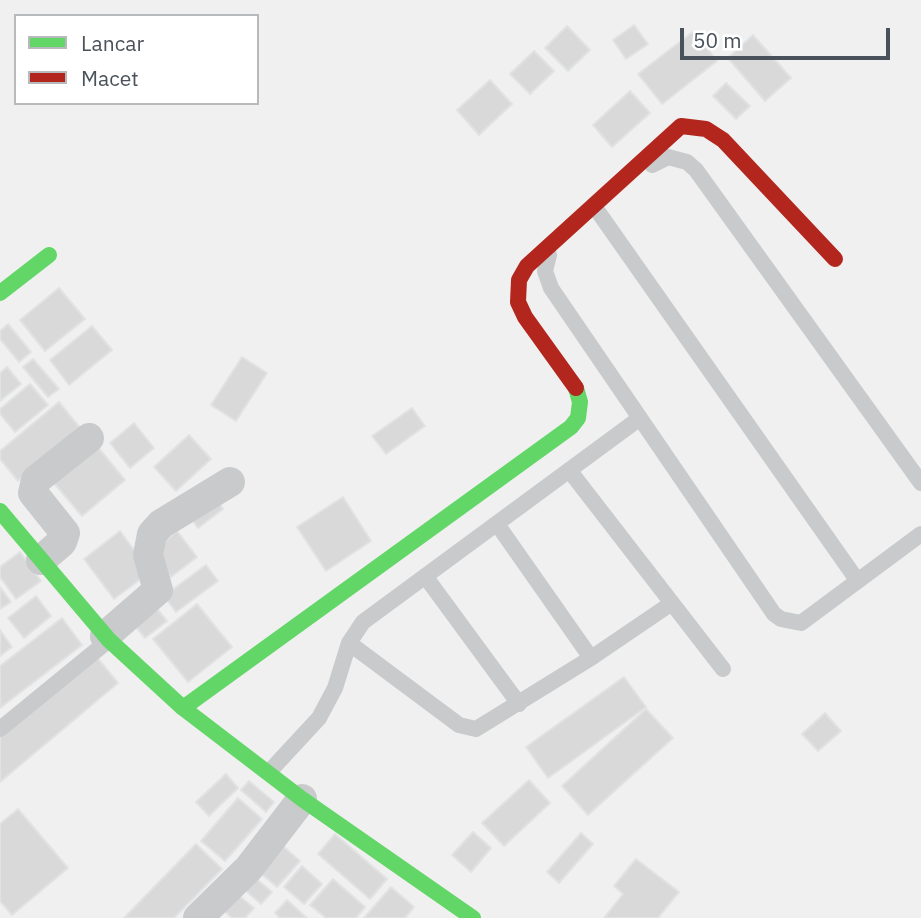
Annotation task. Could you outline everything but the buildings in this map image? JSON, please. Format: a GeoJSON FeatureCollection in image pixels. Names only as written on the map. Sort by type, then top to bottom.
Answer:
{"type":"FeatureCollection","features":[{"type":"Feature","properties":{"kind":"street"},"geometry":{"type":"LineString","coordinates":[[183,708],[571,427],[578,418],[580,402],[576,387],[525,317],[518,302],[519,280],[527,266],[669,134],[681,126],[692,125],[706,129],[723,140],[835,259]]}},
{"type":"Feature","properties":{"kind":"street"},"geometry":{"type":"LineString","coordinates":[[0,293],[50,255]]}},
{"type":"Feature","properties":{"kind":"street"},"geometry":{"type":"LineString","coordinates":[[41,561],[62,542],[65,533],[33,493],[36,480],[89,438]]}},
{"type":"Feature","properties":{"kind":"street"},"geometry":{"type":"LineString","coordinates":[[107,638],[158,590],[148,555],[152,534],[161,524],[230,482]]}},
{"type":"Feature","properties":{"kind":"street"},"geometry":{"type":"LineString","coordinates":[[0,511],[107,638],[183,708],[302,799],[473,918]]}},
{"type":"Feature","properties":{"kind":"street"},"geometry":{"type":"LineString","coordinates":[[198,918],[249,867],[302,799]]}},
{"type":"Feature","properties":{"kind":"lane"},"geometry":{"type":"LineString","coordinates":[[921,483],[696,170],[679,159],[660,159],[550,253],[545,271],[551,288],[774,614],[781,619],[801,624],[921,534]]}},
{"type":"Feature","properties":{"kind":"lane"},"geometry":{"type":"LineString","coordinates":[[599,212],[858,580]]}},
{"type":"Feature","properties":{"kind":"lane"},"geometry":{"type":"LineString","coordinates":[[269,772],[319,718],[335,688],[349,643],[363,622],[640,418]]}},
{"type":"Feature","properties":{"kind":"lane"},"geometry":{"type":"LineString","coordinates":[[569,470],[723,668]]}},
{"type":"Feature","properties":{"kind":"lane"},"geometry":{"type":"LineString","coordinates":[[497,524],[591,658]]}},
{"type":"Feature","properties":{"kind":"lane"},"geometry":{"type":"LineString","coordinates":[[425,576],[519,704]]}},
{"type":"Feature","properties":{"kind":"lane"},"geometry":{"type":"LineString","coordinates":[[349,643],[458,725],[468,729],[482,728],[672,603]]}},
{"type":"Feature","properties":{"kind":"lane"},"geometry":{"type":"LineString","coordinates":[[0,729],[107,638]]}},
{"type":"Feature","properties":{"kind":"traffic: fast"},"geometry":{"type":"LineString","coordinates":[[0,293],[49,255]]}},
{"type":"Feature","properties":{"kind":"traffic: fast"},"geometry":{"type":"LineString","coordinates":[[183,708],[571,427],[578,418],[580,402],[576,388]]}},
{"type":"Feature","properties":{"kind":"traffic: fast"},"geometry":{"type":"LineString","coordinates":[[0,511],[109,640],[183,708],[302,799],[473,918]]}},
{"type":"Feature","properties":{"kind":"traffic: jam"},"geometry":{"type":"LineString","coordinates":[[576,388],[525,317],[518,302],[519,280],[527,266],[681,126],[706,129],[723,140],[835,259]]}}]}
